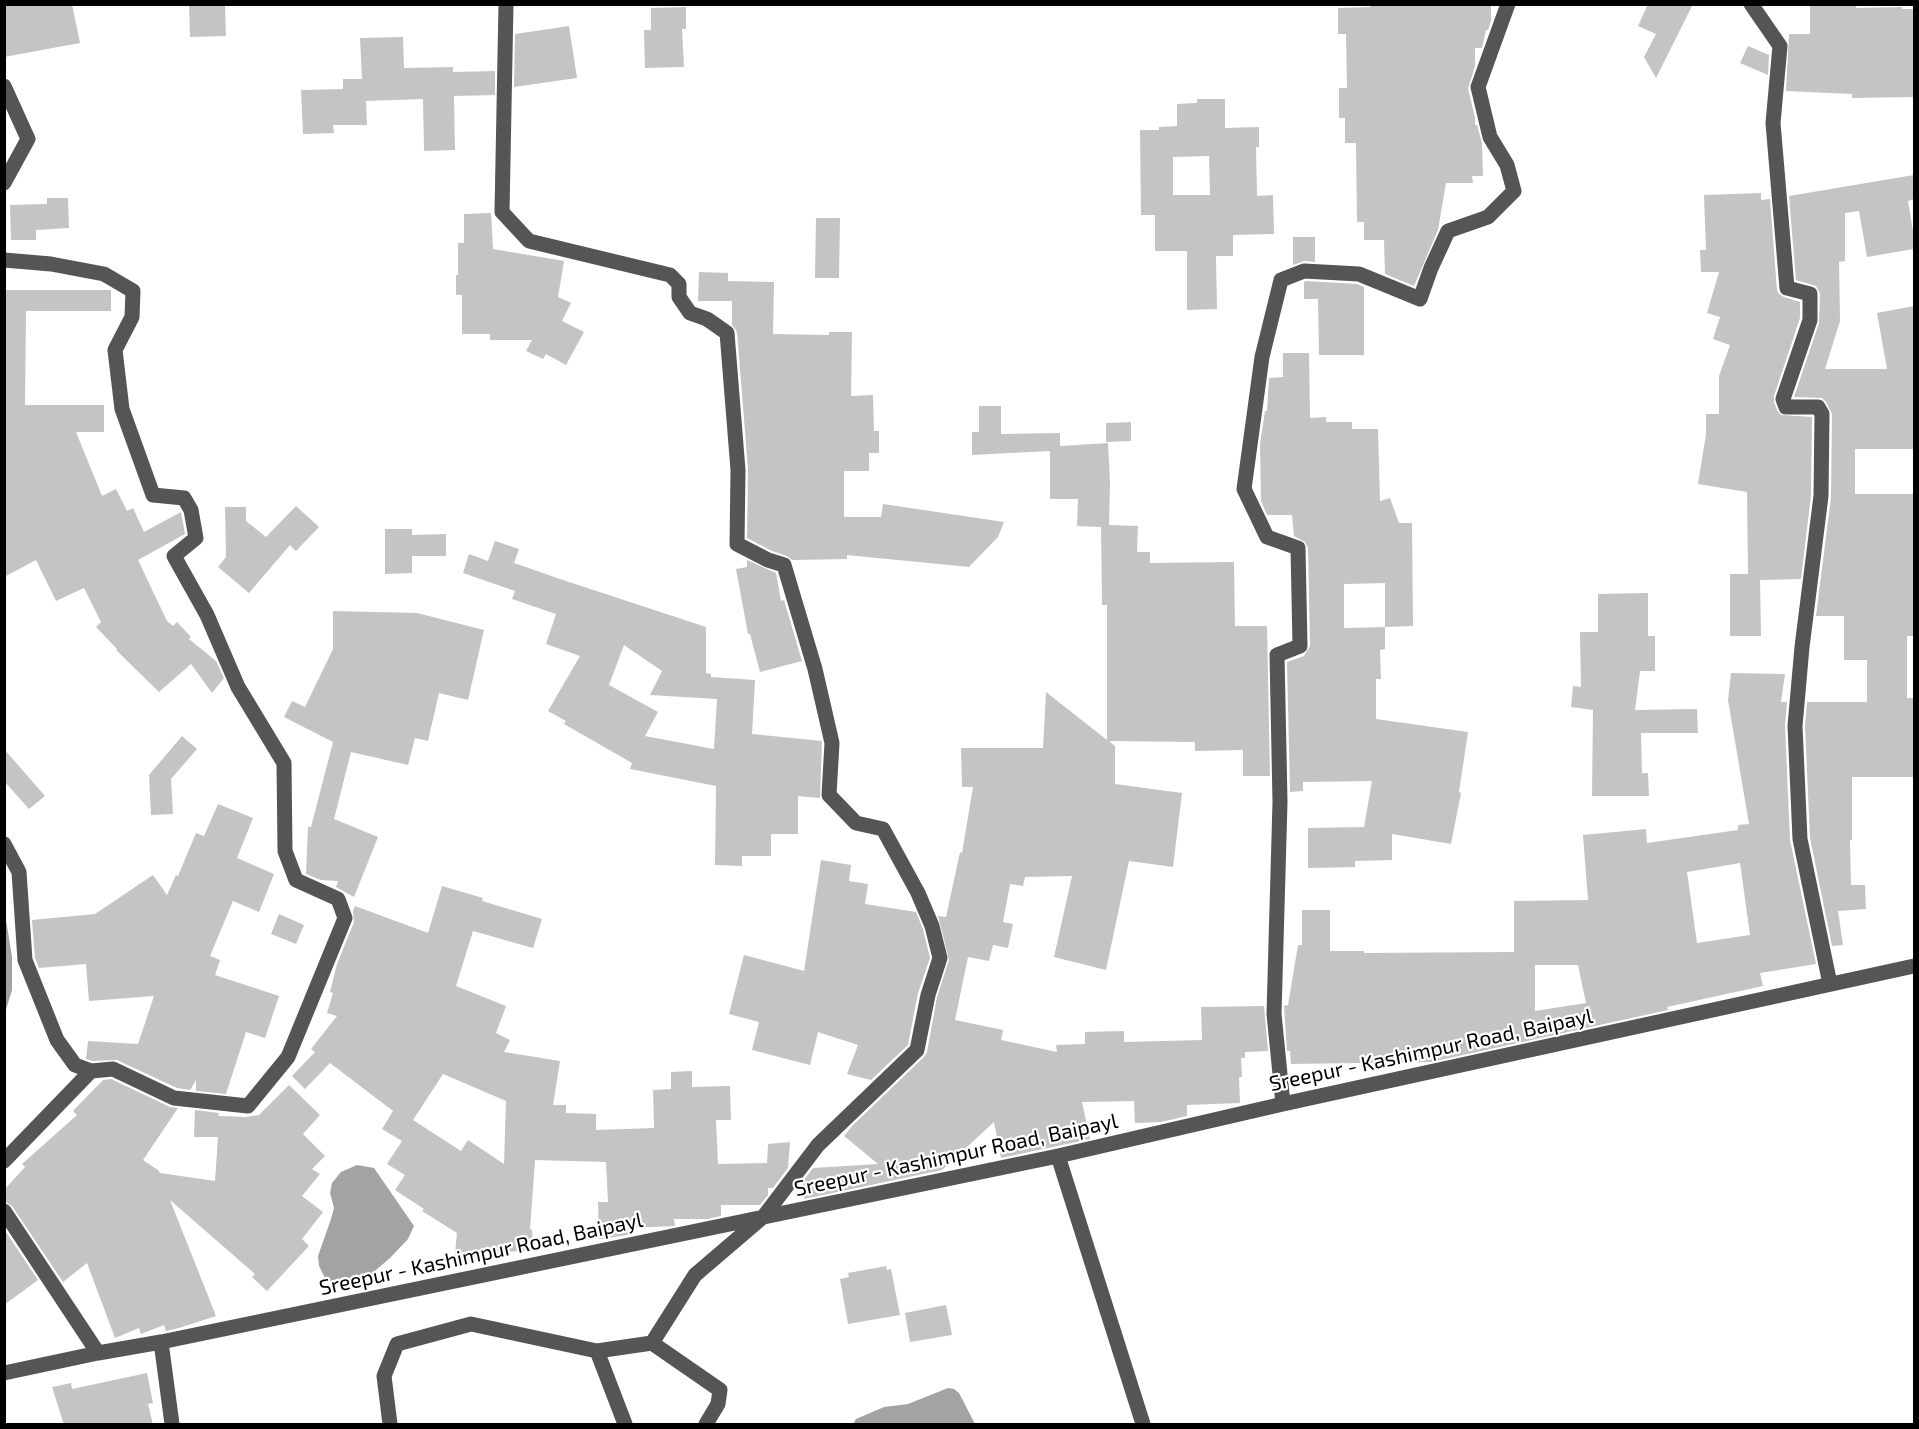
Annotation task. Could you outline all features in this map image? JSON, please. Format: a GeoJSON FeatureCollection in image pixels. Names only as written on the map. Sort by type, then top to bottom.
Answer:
{"type":"FeatureCollection","features":[{"type":"Feature","properties":{"kind":"street"},"geometry":{"type":"LineString","coordinates":[[506,4],[502,212],[529,241],[670,275],[679,284],[679,297],[690,313],[707,319],[727,333],[738,470],[737,544],[768,560],[784,565],[815,669],[832,743],[829,795],[856,823],[883,829],[918,893],[932,926],[940,958],[928,995],[917,1050],[818,1145],[764,1216],[695,1275],[652,1344]]}},
{"type":"Feature","properties":{"kind":"street"},"geometry":{"type":"LineString","coordinates":[[1283,1104],[1274,1014],[1280,802],[1277,655],[1300,646],[1298,548],[1267,537],[1244,489],[1262,357],[1281,280],[1304,271],[1359,274],[1420,299],[1448,231],[1488,217],[1514,190],[1507,165],[1490,137],[1478,87],[1508,4]]}},
{"type":"Feature","properties":{"kind":"street"},"geometry":{"type":"LineString","coordinates":[[1751,4],[1780,46],[1773,123],[1787,288],[1810,294],[1810,320],[1783,399],[1786,408],[1818,408],[1822,414],[1821,496],[1802,647],[1795,726],[1800,839],[1830,984]]}},
{"type":"Feature","properties":{"kind":"street"},"geometry":{"type":"LineString","coordinates":[[4,86],[28,138],[4,183]]}},
{"type":"Feature","properties":{"kind":"street"},"geometry":{"type":"LineString","coordinates":[[4,260],[51,264],[104,274],[133,291],[132,317],[115,350],[122,410],[153,495],[184,498],[191,510],[196,538],[174,556],[207,615],[238,687],[284,763],[285,851],[296,880],[338,899],[345,918],[288,1057],[248,1106],[174,1098],[113,1069],[91,1071],[75,1065],[57,1040],[25,960],[19,872],[4,844]]}},
{"type":"Feature","properties":{"kind":"street","name":"Sreepur - Kashimpur Road, Baipayl"},"geometry":{"type":"LineString","coordinates":[[4,1373],[1058,1156],[1283,1104],[1914,966]]}},
{"type":"Feature","properties":{"kind":"street"},"geometry":{"type":"LineString","coordinates":[[4,1161],[91,1071]]}},
{"type":"Feature","properties":{"kind":"street"},"geometry":{"type":"LineString","coordinates":[[1058,1156],[1143,1425]]}},
{"type":"Feature","properties":{"kind":"street"},"geometry":{"type":"LineString","coordinates":[[4,1211],[99,1353]]}},
{"type":"Feature","properties":{"kind":"street"},"geometry":{"type":"LineString","coordinates":[[390,1425],[384,1376],[397,1344],[471,1324],[597,1351],[652,1344],[720,1390],[718,1404],[706,1425]]}},
{"type":"Feature","properties":{"kind":"street"},"geometry":{"type":"LineString","coordinates":[[161,1341],[171,1425]]}},
{"type":"Feature","properties":{"kind":"street"},"geometry":{"type":"LineString","coordinates":[[597,1351],[625,1425]]}},
{"type":"Feature","properties":{"kind":"shaded area"},"geometry":{"type":"Polygon","coordinates":[[[4,907],[12,957],[12,990],[5,1013],[4,907]]]}},
{"type":"Feature","properties":{"kind":"shaded area"},"geometry":{"type":"Polygon","coordinates":[[[357,1165],[374,1168],[414,1226],[408,1239],[369,1276],[339,1284],[326,1280],[319,1266],[318,1256],[334,1208],[330,1193],[332,1183],[341,1172],[357,1165]]]}},
{"type":"Feature","properties":{"kind":"shaded area"},"geometry":{"type":"Polygon","coordinates":[[[948,1388],[959,1393],[975,1424],[853,1424],[856,1419],[884,1407],[908,1404],[948,1388]]]}},
{"type":"Feature","properties":{"kind":"building"},"geometry":{"type":"Polygon","coordinates":[[[72,4],[80,43],[4,57],[4,6],[72,4]]]}},
{"type":"Feature","properties":{"kind":"building"},"geometry":{"type":"Polygon","coordinates":[[[189,4],[225,4],[226,36],[190,37],[189,4]]]}},
{"type":"Feature","properties":{"kind":"building"},"geometry":{"type":"Polygon","coordinates":[[[1370,4],[1491,4],[1491,21],[1486,30],[1482,48],[1475,48],[1475,66],[1468,89],[1475,125],[1477,125],[1482,143],[1483,176],[1472,176],[1473,183],[1446,183],[1438,230],[1414,286],[1385,274],[1384,240],[1364,240],[1364,222],[1357,222],[1356,143],[1345,143],[1345,118],[1339,118],[1339,88],[1347,88],[1346,34],[1338,34],[1338,8],[1370,7],[1370,4]]]}},
{"type":"Feature","properties":{"kind":"building"},"geometry":{"type":"Polygon","coordinates":[[[1648,4],[1693,4],[1656,78],[1644,57],[1656,34],[1638,26],[1648,4]]]}},
{"type":"Feature","properties":{"kind":"building"},"geometry":{"type":"Polygon","coordinates":[[[1810,4],[1856,4],[1856,8],[1914,9],[1914,97],[1852,98],[1852,94],[1786,91],[1789,34],[1810,34],[1810,4]]]}},
{"type":"Feature","properties":{"kind":"building"},"geometry":{"type":"Polygon","coordinates":[[[686,7],[686,29],[682,29],[684,67],[645,68],[644,30],[651,30],[651,8],[686,7]]]}},
{"type":"Feature","properties":{"kind":"building"},"geometry":{"type":"Polygon","coordinates":[[[569,26],[577,78],[514,87],[515,34],[569,26]]]}},
{"type":"Feature","properties":{"kind":"building"},"geometry":{"type":"Polygon","coordinates":[[[403,37],[404,68],[453,67],[453,72],[495,71],[495,95],[454,96],[455,150],[424,151],[423,99],[366,101],[367,125],[333,125],[334,133],[303,134],[301,90],[343,89],[343,79],[362,79],[360,38],[403,37]]]}},
{"type":"Feature","properties":{"kind":"building"},"geometry":{"type":"Polygon","coordinates":[[[1748,46],[1769,55],[1768,75],[1740,63],[1748,46]]]}},
{"type":"Feature","properties":{"kind":"building"},"geometry":{"type":"Polygon","coordinates":[[[1197,99],[1225,99],[1225,128],[1259,127],[1259,147],[1256,147],[1257,196],[1273,195],[1274,234],[1233,235],[1233,256],[1216,256],[1217,309],[1187,310],[1187,251],[1155,251],[1155,215],[1141,215],[1140,130],[1159,130],[1159,127],[1177,126],[1177,104],[1197,103],[1197,99]],[[1209,156],[1173,157],[1173,195],[1210,195],[1209,156]]]}},
{"type":"Feature","properties":{"kind":"building"},"geometry":{"type":"Polygon","coordinates":[[[1914,175],[1914,199],[1908,201],[1914,249],[1867,257],[1859,211],[1845,213],[1845,261],[1839,262],[1840,321],[1825,369],[1887,369],[1877,313],[1914,306],[1914,449],[1855,449],[1855,494],[1914,494],[1914,636],[1907,636],[1907,698],[1914,698],[1914,777],[1852,777],[1851,885],[1865,885],[1866,909],[1838,911],[1843,945],[1832,946],[1810,838],[1805,726],[1807,702],[1867,702],[1867,660],[1844,660],[1844,616],[1816,616],[1831,497],[1832,414],[1822,398],[1794,397],[1819,323],[1820,294],[1816,286],[1796,280],[1789,196],[1914,175]]]}},
{"type":"Feature","properties":{"kind":"building"},"geometry":{"type":"Polygon","coordinates":[[[1761,193],[1761,200],[1770,199],[1777,290],[1784,297],[1800,302],[1800,318],[1774,402],[1781,415],[1812,417],[1811,495],[1801,579],[1760,580],[1761,636],[1730,636],[1730,574],[1748,574],[1747,492],[1698,484],[1706,434],[1706,414],[1719,414],[1719,376],[1730,345],[1713,339],[1720,317],[1707,313],[1719,272],[1701,272],[1700,250],[1706,250],[1704,195],[1761,193]]]}},
{"type":"Feature","properties":{"kind":"building"},"geometry":{"type":"Polygon","coordinates":[[[47,198],[68,198],[69,228],[36,230],[36,240],[11,240],[10,205],[47,204],[47,198]]]}},
{"type":"Feature","properties":{"kind":"building"},"geometry":{"type":"Polygon","coordinates":[[[491,213],[493,249],[564,261],[558,297],[571,303],[562,321],[584,332],[566,365],[546,354],[543,359],[526,351],[532,340],[490,340],[490,334],[462,334],[462,295],[456,295],[456,275],[458,275],[458,243],[464,243],[464,214],[491,213]]]}},
{"type":"Feature","properties":{"kind":"building"},"geometry":{"type":"Polygon","coordinates":[[[816,218],[840,218],[839,278],[815,278],[816,218]]]}},
{"type":"Feature","properties":{"kind":"building"},"geometry":{"type":"Polygon","coordinates":[[[1293,237],[1315,237],[1315,262],[1304,261],[1293,265],[1293,237]]]}},
{"type":"Feature","properties":{"kind":"building"},"geometry":{"type":"Polygon","coordinates":[[[699,272],[728,273],[728,281],[774,282],[773,334],[829,335],[829,332],[852,332],[851,396],[873,395],[874,431],[879,431],[879,453],[869,453],[869,471],[844,471],[844,517],[881,517],[883,504],[1004,522],[998,537],[969,567],[847,555],[847,559],[792,560],[747,538],[748,469],[737,332],[732,325],[732,301],[698,301],[699,272]]]}},
{"type":"Feature","properties":{"kind":"building"},"geometry":{"type":"Polygon","coordinates":[[[1304,282],[1357,284],[1364,287],[1364,355],[1319,355],[1318,299],[1304,299],[1304,282]]]}},
{"type":"Feature","properties":{"kind":"building"},"geometry":{"type":"Polygon","coordinates":[[[4,290],[111,290],[111,311],[26,311],[25,405],[104,405],[104,432],[76,432],[102,496],[116,489],[127,511],[133,508],[144,532],[181,512],[185,534],[138,560],[167,621],[173,626],[177,622],[191,637],[189,639],[216,661],[224,678],[212,693],[191,664],[159,692],[96,627],[101,622],[84,588],[56,601],[36,560],[4,577],[4,290]]]}},
{"type":"Feature","properties":{"kind":"building"},"geometry":{"type":"Polygon","coordinates":[[[1283,353],[1309,353],[1310,418],[1326,417],[1326,422],[1352,422],[1352,429],[1378,429],[1380,501],[1390,498],[1399,523],[1412,523],[1413,626],[1385,627],[1385,649],[1380,650],[1381,679],[1376,679],[1376,719],[1468,732],[1459,792],[1461,793],[1451,844],[1392,834],[1392,860],[1355,861],[1355,867],[1308,868],[1308,828],[1364,827],[1372,781],[1303,782],[1303,791],[1290,792],[1287,662],[1304,656],[1310,646],[1308,548],[1305,542],[1294,536],[1292,515],[1267,515],[1261,501],[1260,444],[1265,411],[1267,411],[1269,378],[1283,377],[1283,353]],[[1385,583],[1344,584],[1344,628],[1385,627],[1385,583]]]}},
{"type":"Feature","properties":{"kind":"building"},"geometry":{"type":"Polygon","coordinates":[[[979,406],[1001,406],[1001,434],[1060,433],[1060,446],[1108,443],[1109,525],[1138,526],[1137,552],[1150,552],[1150,563],[1234,562],[1235,626],[1267,626],[1270,776],[1243,776],[1243,750],[1195,751],[1195,742],[1109,741],[1115,746],[1115,784],[1182,793],[1173,867],[1129,861],[1106,970],[1054,957],[1072,876],[1025,877],[1023,886],[1010,884],[1003,922],[1013,924],[1008,948],[993,945],[989,961],[968,957],[955,1020],[1003,1030],[1001,1040],[1057,1052],[1056,1045],[1085,1044],[1085,1032],[1124,1031],[1124,1042],[1202,1040],[1201,1007],[1264,1006],[1268,1051],[1245,1052],[1245,1058],[1241,1058],[1240,1103],[1187,1105],[1187,1116],[1161,1122],[1135,1123],[1134,1101],[1082,1102],[1090,1139],[1001,1158],[994,1122],[942,1170],[804,1199],[803,1181],[813,1168],[878,1164],[844,1136],[927,1052],[937,997],[949,960],[938,916],[946,917],[960,852],[962,853],[973,787],[962,787],[961,748],[1043,748],[1046,692],[1107,740],[1107,605],[1102,605],[1101,527],[1077,526],[1078,499],[1050,499],[1050,451],[972,455],[972,432],[979,432],[979,406]]]}},
{"type":"Feature","properties":{"kind":"building"},"geometry":{"type":"Polygon","coordinates":[[[1131,422],[1131,441],[1106,442],[1106,423],[1131,422]]]}},
{"type":"Feature","properties":{"kind":"building"},"geometry":{"type":"Polygon","coordinates":[[[296,506],[319,527],[296,551],[290,545],[249,593],[218,567],[226,557],[225,507],[246,507],[246,521],[266,537],[296,506]]]}},
{"type":"Feature","properties":{"kind":"building"},"geometry":{"type":"Polygon","coordinates":[[[385,529],[412,529],[412,535],[446,534],[446,556],[412,556],[412,573],[385,574],[385,529]]]}},
{"type":"Feature","properties":{"kind":"building"},"geometry":{"type":"Polygon","coordinates":[[[495,541],[519,549],[514,563],[706,627],[706,673],[711,674],[711,677],[755,680],[752,734],[822,741],[820,798],[798,796],[798,834],[771,834],[771,856],[742,856],[742,866],[715,865],[716,786],[630,769],[632,763],[564,724],[566,721],[548,711],[580,656],[546,644],[556,614],[512,599],[515,591],[463,573],[469,554],[488,561],[495,541]],[[624,645],[609,685],[658,712],[645,736],[714,749],[717,699],[650,695],[662,671],[624,645]]]}},
{"type":"Feature","properties":{"kind":"building"},"geometry":{"type":"Polygon","coordinates":[[[747,560],[776,573],[781,601],[784,600],[802,661],[760,672],[750,634],[748,634],[736,569],[747,567],[747,560]]]}},
{"type":"Feature","properties":{"kind":"building"},"geometry":{"type":"Polygon","coordinates":[[[1648,593],[1648,636],[1655,636],[1655,671],[1640,671],[1635,710],[1697,709],[1698,733],[1641,733],[1642,773],[1648,773],[1649,796],[1592,796],[1593,710],[1571,707],[1573,686],[1581,687],[1580,632],[1598,632],[1598,594],[1648,593]]]}},
{"type":"Feature","properties":{"kind":"building"},"geometry":{"type":"Polygon","coordinates":[[[333,611],[417,613],[484,630],[468,700],[439,693],[428,741],[415,738],[408,765],[351,752],[334,819],[378,837],[354,897],[336,887],[338,881],[321,880],[306,874],[308,827],[311,827],[333,742],[284,717],[292,701],[305,707],[333,649],[333,611]]]}},
{"type":"Feature","properties":{"kind":"building"},"geometry":{"type":"Polygon","coordinates":[[[1731,673],[1785,674],[1781,702],[1787,702],[1785,726],[1790,840],[1816,964],[1760,973],[1763,986],[1667,1007],[1668,1010],[1431,1062],[1291,1064],[1290,1051],[1287,1051],[1284,1006],[1288,1005],[1298,945],[1302,945],[1302,910],[1330,910],[1330,951],[1364,951],[1364,953],[1514,952],[1514,901],[1588,900],[1583,835],[1646,829],[1647,843],[1738,830],[1738,825],[1749,824],[1728,700],[1731,673]],[[1740,863],[1687,872],[1697,943],[1750,935],[1740,863]],[[1535,965],[1535,1011],[1586,1003],[1578,965],[1535,965]]]}},
{"type":"Feature","properties":{"kind":"building"},"geometry":{"type":"Polygon","coordinates":[[[182,736],[197,749],[171,779],[173,814],[151,815],[149,775],[182,736]]]}},
{"type":"Feature","properties":{"kind":"building"},"geometry":{"type":"Polygon","coordinates":[[[4,749],[45,796],[29,809],[4,781],[4,749]]]}},
{"type":"Feature","properties":{"kind":"building"},"geometry":{"type":"Polygon","coordinates":[[[218,804],[253,818],[237,858],[274,874],[259,912],[233,901],[210,956],[220,960],[215,975],[279,996],[265,1038],[246,1032],[226,1094],[196,1091],[196,1080],[190,1090],[177,1088],[117,1060],[86,1059],[88,1041],[138,1044],[154,996],[89,1001],[86,964],[39,968],[35,958],[32,920],[95,914],[153,875],[167,895],[176,875],[178,876],[196,833],[204,836],[218,804]]]}},
{"type":"Feature","properties":{"kind":"building"},"geometry":{"type":"Polygon","coordinates":[[[821,860],[851,865],[849,881],[868,884],[865,904],[916,912],[930,958],[918,993],[908,1045],[871,1080],[847,1074],[858,1045],[818,1032],[810,1065],[752,1050],[759,1022],[729,1014],[744,955],[804,971],[821,860]]]}},
{"type":"Feature","properties":{"kind":"building"},"geometry":{"type":"Polygon","coordinates":[[[442,886],[542,919],[533,948],[473,931],[456,986],[506,1006],[496,1033],[510,1040],[504,1052],[560,1061],[553,1105],[566,1105],[566,1113],[596,1114],[596,1130],[654,1128],[653,1090],[671,1089],[671,1072],[692,1071],[692,1087],[730,1086],[731,1120],[716,1120],[718,1164],[767,1163],[768,1144],[790,1142],[788,1168],[773,1188],[768,1188],[768,1195],[760,1205],[721,1205],[721,1216],[708,1219],[674,1219],[675,1226],[628,1228],[628,1235],[599,1239],[598,1202],[608,1202],[606,1162],[535,1160],[530,1230],[532,1229],[533,1251],[483,1252],[483,1260],[454,1264],[457,1233],[422,1211],[424,1209],[395,1190],[405,1175],[387,1164],[402,1141],[382,1129],[393,1111],[330,1063],[305,1089],[292,1076],[315,1052],[311,1049],[337,1016],[327,1013],[333,993],[330,992],[337,964],[354,922],[355,906],[428,933],[442,886]],[[443,1074],[413,1120],[461,1151],[468,1140],[504,1164],[506,1101],[443,1074]]]}},
{"type":"Feature","properties":{"kind":"building"},"geometry":{"type":"Polygon","coordinates":[[[279,914],[304,925],[296,944],[271,934],[279,914]]]}},
{"type":"Feature","properties":{"kind":"building"},"geometry":{"type":"Polygon","coordinates":[[[111,1079],[170,1107],[178,1108],[143,1160],[160,1173],[215,1181],[218,1137],[194,1137],[195,1110],[219,1113],[218,1116],[259,1115],[289,1085],[320,1115],[303,1134],[325,1156],[312,1169],[320,1174],[302,1196],[323,1212],[302,1239],[309,1246],[267,1291],[252,1277],[255,1274],[170,1200],[216,1316],[166,1331],[164,1325],[141,1334],[139,1328],[115,1338],[87,1263],[63,1282],[12,1206],[4,1201],[4,1190],[25,1167],[22,1164],[77,1115],[73,1111],[103,1080],[111,1079]]]}},
{"type":"Feature","properties":{"kind":"building"},"geometry":{"type":"Polygon","coordinates":[[[4,1229],[38,1280],[4,1305],[4,1229]]]}},
{"type":"Feature","properties":{"kind":"building"},"geometry":{"type":"Polygon","coordinates":[[[886,1266],[887,1270],[891,1269],[900,1315],[848,1324],[840,1279],[849,1277],[848,1273],[886,1266]]]}},
{"type":"Feature","properties":{"kind":"building"},"geometry":{"type":"Polygon","coordinates":[[[946,1305],[952,1335],[910,1342],[905,1313],[946,1305]]]}},
{"type":"Feature","properties":{"kind":"building"},"geometry":{"type":"Polygon","coordinates":[[[147,1373],[153,1403],[148,1404],[153,1425],[64,1425],[52,1387],[71,1383],[72,1389],[147,1373]]]}}]}
